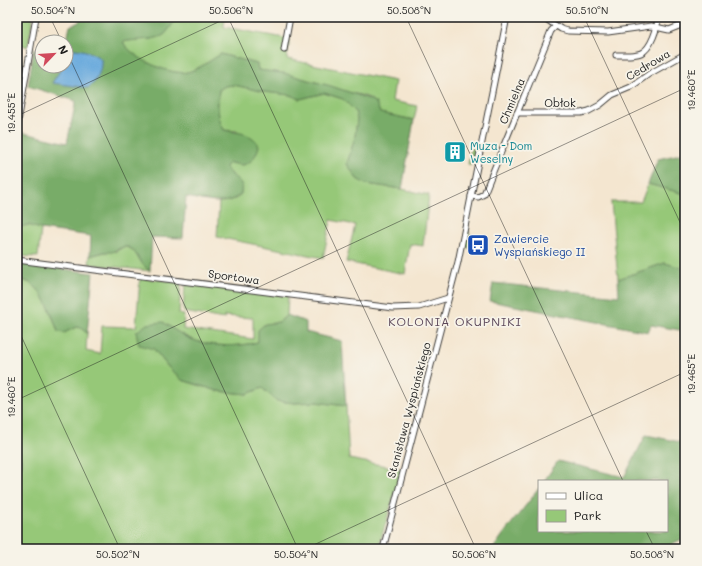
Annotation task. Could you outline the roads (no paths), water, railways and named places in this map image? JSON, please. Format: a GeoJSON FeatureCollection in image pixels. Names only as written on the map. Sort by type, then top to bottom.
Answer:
{"type":"FeatureCollection","features":[{"type":"Feature","properties":{"kind":"street"},"geometry":{"type":"LineString","coordinates":[[17,128],[36,17]]}},
{"type":"Feature","properties":{"kind":"street"},"geometry":{"type":"LineString","coordinates":[[284,50],[290,17]]}},
{"type":"Feature","properties":{"kind":"street","name":"Stanisława Wyspiańskiego"},"geometry":{"type":"LineString","coordinates":[[383,549],[458,262],[507,17]]}},
{"type":"Feature","properties":{"kind":"street"},"geometry":{"type":"LineString","coordinates":[[543,17],[556,26],[568,31],[608,32],[648,27],[671,30],[679,26],[684,19]]}},
{"type":"Feature","properties":{"kind":"street"},"geometry":{"type":"LineString","coordinates":[[616,55],[640,54],[644,51],[648,47],[656,28],[658,17]]}},
{"type":"Feature","properties":{"kind":"street","name":"Chmielna"},"geometry":{"type":"LineString","coordinates":[[471,196],[478,197],[484,194],[551,31],[556,26]]}},
{"type":"Feature","properties":{"kind":"street","name":"Cedrowa"},"geometry":{"type":"LineString","coordinates":[[620,92],[631,87],[649,74],[685,54]]}},
{"type":"Feature","properties":{"kind":"street","name":"Obłok"},"geometry":{"type":"LineString","coordinates":[[517,113],[584,113],[600,105],[612,95],[620,92]]}},
{"type":"Feature","properties":{"kind":"street","name":"Sportowa"},"geometry":{"type":"LineString","coordinates":[[17,260],[393,308],[419,307],[448,298]]}},
{"type":"Feature","properties":{"kind":"water"},"geometry":{"type":"Polygon","coordinates":[[[74,49],[88,52],[101,59],[101,67],[98,75],[88,88],[52,83],[58,74],[74,74],[74,49]]]}},
{"type":"Feature","properties":{"kind":"place","name":"Muza - Dom Weselny"},"geometry":{"type":"Point","coordinates":[455,152]}},
{"type":"Feature","properties":{"kind":"place","name":"Zawiercie Wyspiańskiego II"},"geometry":{"type":"Point","coordinates":[478,245]}},
{"type":"Feature","properties":{"kind":"district","name":"KOLONIA OKUPNIKI"},"geometry":{"type":"Point","coordinates":[455,322]}}]}
